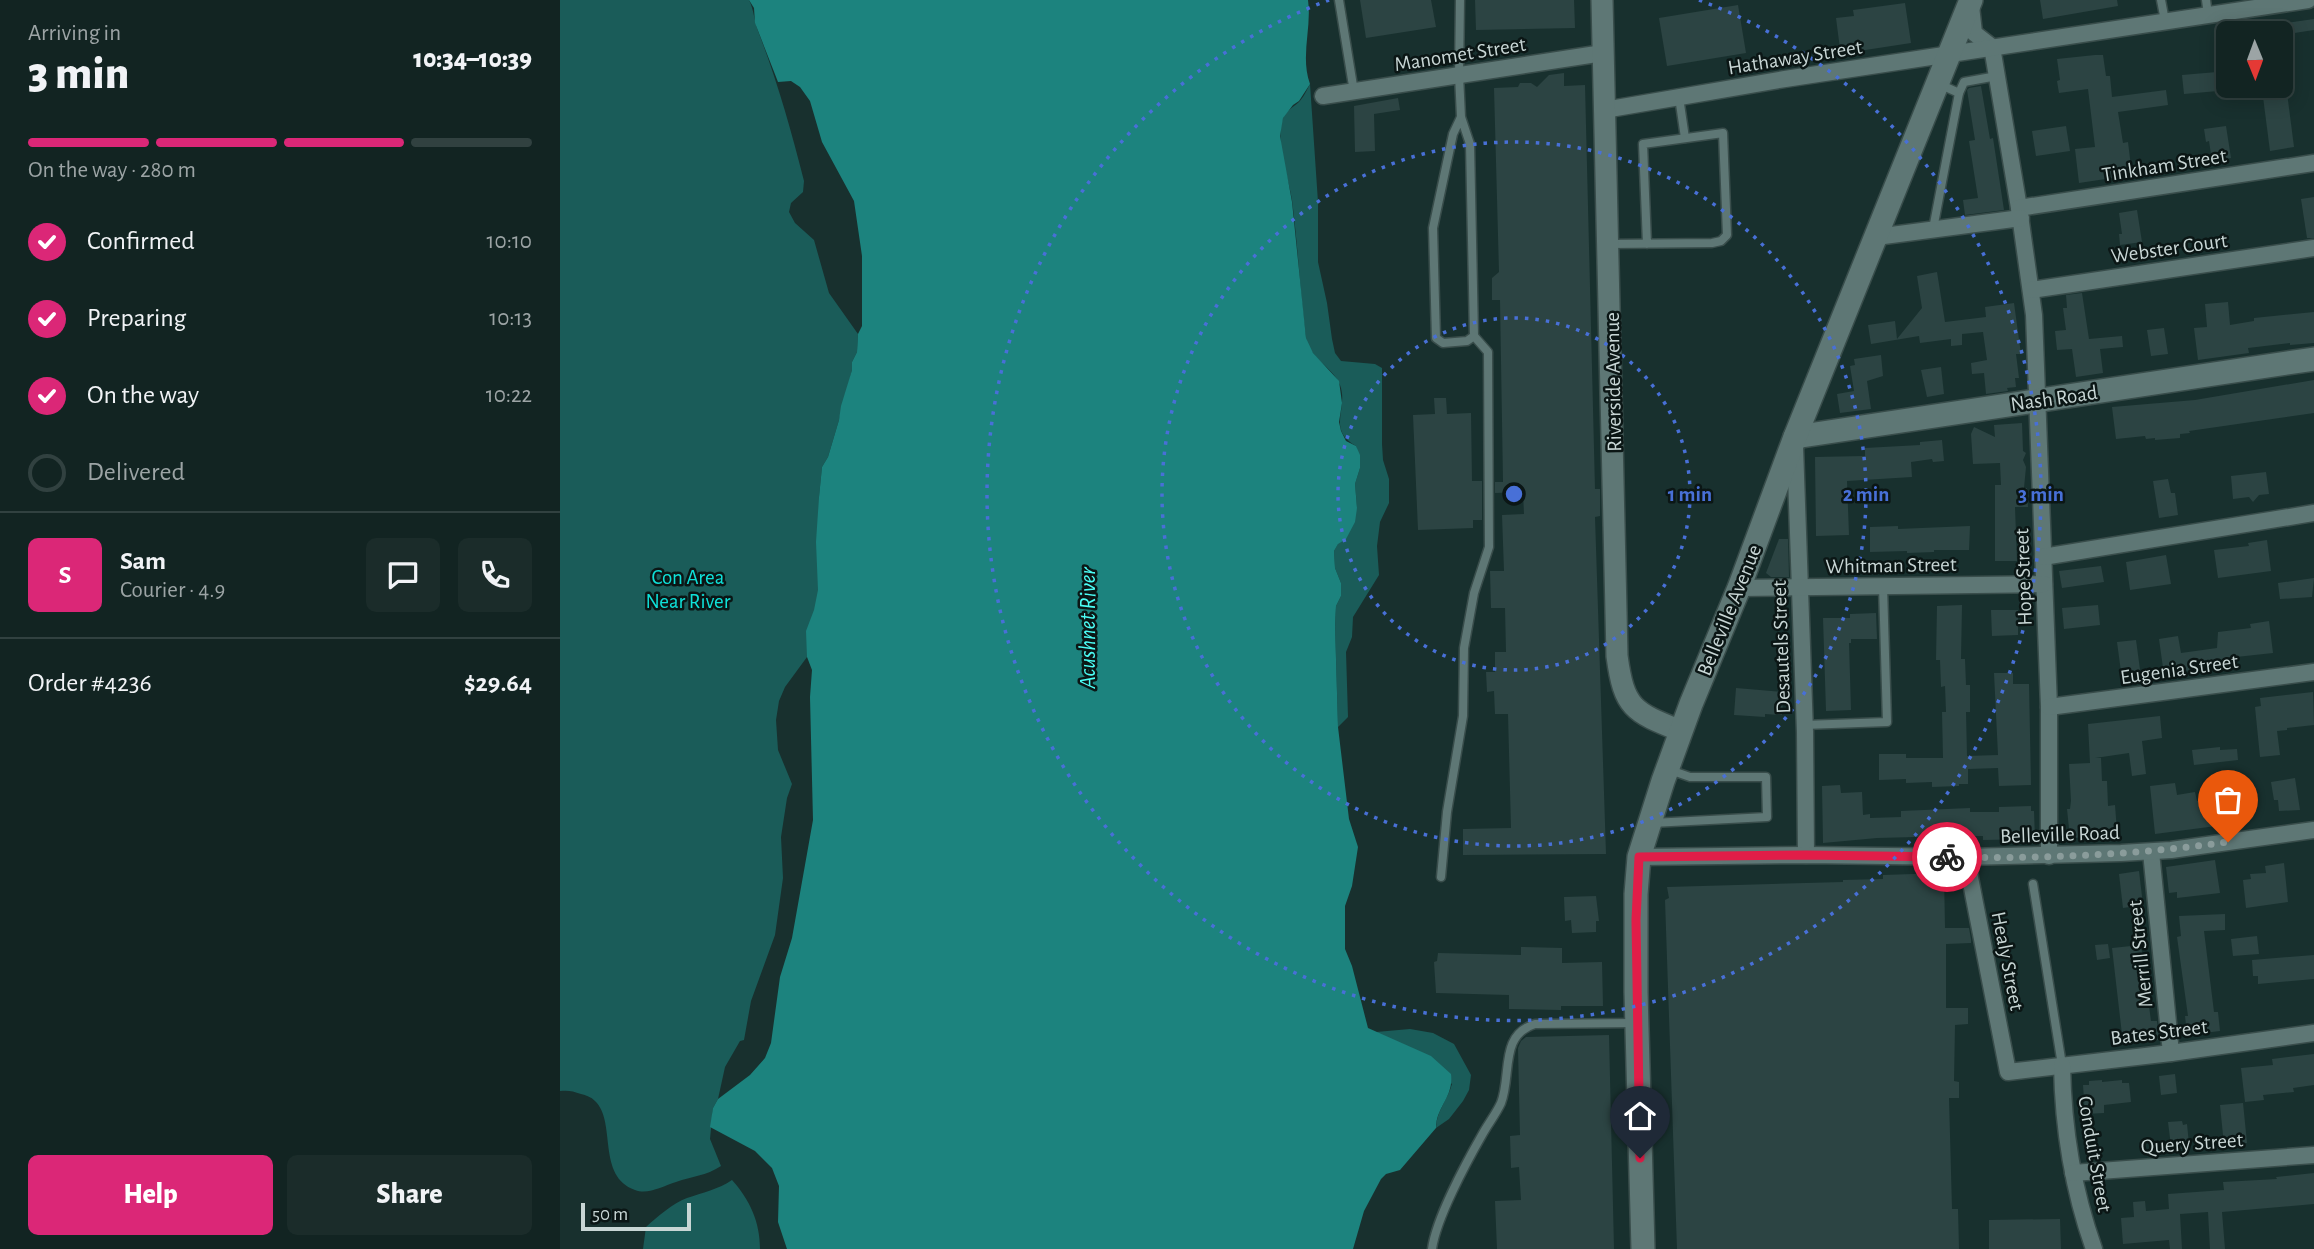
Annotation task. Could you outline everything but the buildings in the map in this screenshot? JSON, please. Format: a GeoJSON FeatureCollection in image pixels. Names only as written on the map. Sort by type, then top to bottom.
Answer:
{"type":"FeatureCollection","features":[{"type":"Feature","properties":{"kind":"main road","name":"Belleville Avenue"},"geometry":{"type":"LineString","coordinates":[[1643,1249],[1637,1023],[1636,894],[1639,857],[1681,731],[1739,588],[1795,438],[1971,1]]}},
{"type":"Feature","properties":{"kind":"main road","name":"Nash Road"},"geometry":{"type":"LineString","coordinates":[[1795,438],[2314,359]]}},
{"type":"Feature","properties":{"kind":"street","name":"Riverside Avenue"},"geometry":{"type":"LineString","coordinates":[[1602,0],[1618,656],[1622,687],[1633,706],[1657,722],[1681,731]]}},
{"type":"Feature","properties":{"kind":"street","name":"Hathaway Street"},"geometry":{"type":"LineString","coordinates":[[1604,110],[1785,79],[2165,21],[2207,7],[2308,0]]}},
{"type":"Feature","properties":{"kind":"street"},"geometry":{"type":"LineString","coordinates":[[1971,1],[1974,33],[1992,47]]}},
{"type":"Feature","properties":{"kind":"street","name":"Hope Street"},"geometry":{"type":"LineString","coordinates":[[1992,47],[2031,290],[2049,707],[2049,856]]}},
{"type":"Feature","properties":{"kind":"street","name":"Manomet Street"},"geometry":{"type":"LineString","coordinates":[[1323,96],[1603,53]]}},
{"type":"Feature","properties":{"kind":"street","name":"Tinkham Street"},"geometry":{"type":"LineString","coordinates":[[1876,237],[2314,163]]}},
{"type":"Feature","properties":{"kind":"street","name":"Webster Court"},"geometry":{"type":"LineString","coordinates":[[2031,290],[2314,248]]}},
{"type":"Feature","properties":{"kind":"street","name":"Desautels Street"},"geometry":{"type":"LineString","coordinates":[[1795,438],[1806,855]]}},
{"type":"Feature","properties":{"kind":"street"},"geometry":{"type":"LineString","coordinates":[[2043,557],[2314,513]]}},
{"type":"Feature","properties":{"kind":"street","name":"Whitman Street"},"geometry":{"type":"LineString","coordinates":[[1739,588],[2044,584]]}},
{"type":"Feature","properties":{"kind":"street","name":"Eugenia Street"},"geometry":{"type":"LineString","coordinates":[[2049,707],[2314,672]]}},
{"type":"Feature","properties":{"kind":"street","name":"Belleville Road"},"geometry":{"type":"LineString","coordinates":[[1639,857],[1806,855],[1966,858],[2151,852],[2314,830]]}},
{"type":"Feature","properties":{"kind":"street","name":"Merrill Street"},"geometry":{"type":"LineString","coordinates":[[2151,852],[2171,1053]]}},
{"type":"Feature","properties":{"kind":"street","name":"Healy Street"},"geometry":{"type":"LineString","coordinates":[[1966,858],[2008,1072]]}},
{"type":"Feature","properties":{"kind":"street","name":"Bates Street"},"geometry":{"type":"LineString","coordinates":[[2008,1072],[2314,1033]]}},
{"type":"Feature","properties":{"kind":"street","name":"Conduit Street"},"geometry":{"type":"LineString","coordinates":[[2062,1065],[2064,1121],[2073,1173],[2094,1249]]}},
{"type":"Feature","properties":{"kind":"street","name":"Query Street"},"geometry":{"type":"LineString","coordinates":[[2073,1173],[2314,1154]]}},
{"type":"Feature","properties":{"kind":"lane"},"geometry":{"type":"LineString","coordinates":[[1339,0],[1354,92]]}},
{"type":"Feature","properties":{"kind":"lane"},"geometry":{"type":"LineString","coordinates":[[1441,877],[1447,812],[1463,716],[1464,648],[1474,593],[1489,547],[1488,352],[1474,336],[1470,144],[1461,117],[1459,75],[1460,0]]}},
{"type":"Feature","properties":{"kind":"lane"},"geometry":{"type":"LineString","coordinates":[[2161,0],[2165,21]]}},
{"type":"Feature","properties":{"kind":"lane"},"geometry":{"type":"LineString","coordinates":[[1933,229],[1959,93],[1964,82],[1997,76]]}},
{"type":"Feature","properties":{"kind":"lane"},"geometry":{"type":"LineString","coordinates":[[1937,83],[1959,93]]}},
{"type":"Feature","properties":{"kind":"lane"},"geometry":{"type":"LineString","coordinates":[[1679,97],[1685,138]]}},
{"type":"Feature","properties":{"kind":"lane"},"geometry":{"type":"LineString","coordinates":[[1461,117],[1453,134],[1433,228],[1436,338],[1443,343],[1467,341],[1474,336]]}},
{"type":"Feature","properties":{"kind":"lane"},"geometry":{"type":"LineString","coordinates":[[1609,244],[1647,244],[1712,243],[1721,241],[1727,235],[1723,133],[1643,144],[1647,244]]}},
{"type":"Feature","properties":{"kind":"lane"},"geometry":{"type":"LineString","coordinates":[[1804,725],[1888,722],[1882,586]]}},
{"type":"Feature","properties":{"kind":"lane"},"geometry":{"type":"LineString","coordinates":[[1649,823],[1767,817],[1766,777],[1690,777],[1667,769]]}},
{"type":"Feature","properties":{"kind":"lane"},"geometry":{"type":"LineString","coordinates":[[2033,884],[2062,1065]]}},
{"type":"Feature","properties":{"kind":"lane"},"geometry":{"type":"LineString","coordinates":[[1432,1249],[1457,1182],[1503,1098],[1509,1051],[1518,1034],[1526,1026],[1535,1024],[1637,1023]]}},
{"type":"Feature","properties":{"kind":"green space","name":"Con Area Near River"},"geometry":{"type":"Polygon","coordinates":[[[560,0],[749,0],[804,181],[803,192],[791,203],[789,212],[795,223],[814,240],[829,293],[858,334],[857,352],[852,362],[839,420],[828,457],[822,467],[818,598],[807,640],[807,657],[785,687],[779,701],[776,720],[778,750],[792,784],[781,837],[783,878],[775,935],[751,1001],[744,1040],[740,1041],[725,1067],[718,1099],[713,1108],[710,1139],[721,1166],[704,1174],[645,1191],[635,1190],[623,1183],[615,1173],[605,1122],[595,1101],[575,1092],[560,1091],[560,0]]]}},
{"type":"Feature","properties":{"kind":"green space"},"geometry":{"type":"Polygon","coordinates":[[[1310,84],[1318,202],[1318,262],[1332,339],[1335,353],[1341,361],[1375,364],[1382,368],[1383,460],[1389,479],[1389,503],[1380,522],[1377,546],[1379,575],[1353,617],[1352,637],[1346,652],[1348,717],[1338,727],[1335,625],[1341,583],[1335,568],[1334,551],[1357,508],[1355,484],[1360,468],[1356,446],[1342,433],[1340,426],[1340,385],[1311,351],[1306,338],[1292,200],[1281,151],[1283,118],[1300,100],[1310,84]]]}},
{"type":"Feature","properties":{"kind":"green space"},"geometry":{"type":"Polygon","coordinates":[[[1410,1029],[1433,1033],[1454,1044],[1471,1075],[1469,1090],[1463,1101],[1449,1119],[1436,1128],[1438,1116],[1452,1084],[1376,1032],[1410,1029]]]}},
{"type":"Feature","properties":{"kind":"green space"},"geometry":{"type":"Polygon","coordinates":[[[732,1180],[753,1212],[760,1249],[643,1249],[646,1227],[665,1211],[682,1200],[732,1180]]]}},
{"type":"Feature","properties":{"kind":"water","name":"Acushnet River"},"geometry":{"type":"Polygon","coordinates":[[[749,0],[1308,0],[1306,63],[1310,84],[1283,118],[1280,136],[1292,202],[1306,338],[1313,353],[1339,381],[1342,403],[1339,422],[1341,431],[1346,441],[1356,446],[1360,455],[1360,468],[1355,484],[1355,522],[1346,539],[1338,544],[1334,551],[1335,568],[1341,583],[1335,625],[1338,727],[1349,819],[1358,847],[1352,886],[1345,906],[1345,949],[1368,1028],[1431,1056],[1451,1074],[1450,1089],[1436,1128],[1400,1170],[1386,1174],[1381,1179],[1364,1211],[1353,1249],[787,1249],[778,1222],[779,1186],[772,1168],[755,1151],[710,1127],[713,1108],[718,1099],[750,1075],[765,1058],[771,1043],[780,977],[792,938],[813,820],[810,697],[812,670],[807,657],[806,631],[818,590],[816,542],[822,467],[828,457],[839,420],[862,326],[862,256],[854,201],[822,142],[810,101],[800,87],[791,81],[778,82],[749,0]]]}},
{"type":"Feature","properties":{"kind":"way so far"},"geometry":{"type":"LineString","coordinates":[[1947,857],[2121,853],[2171,850],[2228,842]]}},
{"type":"Feature","properties":{"kind":"route"},"geometry":{"type":"LineString","coordinates":[[1640,1158],[1636,920],[1639,857],[1947,857]]}}]}
